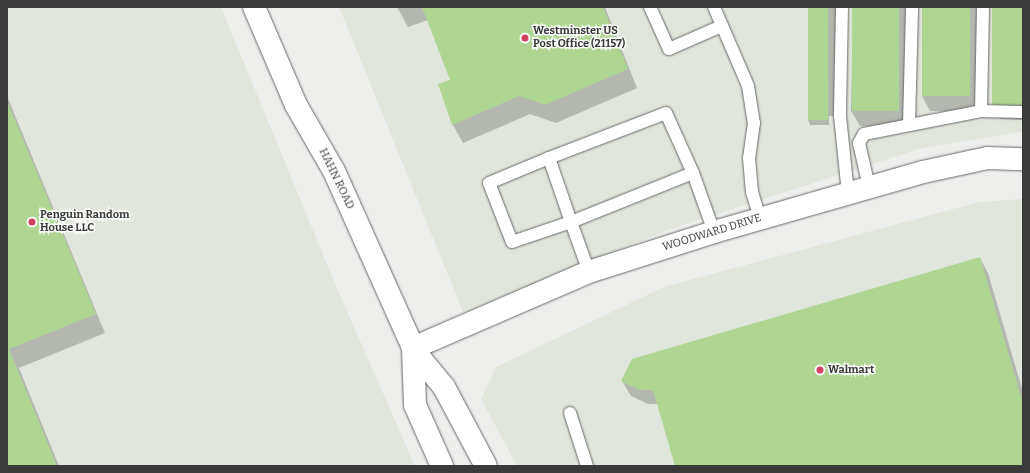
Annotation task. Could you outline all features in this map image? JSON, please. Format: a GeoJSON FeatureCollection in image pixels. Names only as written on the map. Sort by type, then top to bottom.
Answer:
{"type":"FeatureCollection","features":[{"type":"Feature","properties":{"kind":"street","name":"HAHN ROAD"},"geometry":{"type":"LineString","coordinates":[[254,7],[296,104],[334,171],[414,350],[444,387],[486,466]]}},
{"type":"Feature","properties":{"kind":"street","name":"WOODWARD DRIVE"},"geometry":{"type":"LineString","coordinates":[[414,350],[589,272],[714,232],[923,172],[987,158],[1023,159]]}},
{"type":"Feature","properties":{"kind":"street","name":"HAHN ROAD"},"geometry":{"type":"LineString","coordinates":[[414,350],[415,405],[442,466]]}},
{"type":"Feature","properties":{"kind":"lane"},"geometry":{"type":"LineString","coordinates":[[650,7],[668,50],[722,26]]}},
{"type":"Feature","properties":{"kind":"lane"},"geometry":{"type":"LineString","coordinates":[[714,7],[748,86],[754,123],[749,158],[752,192],[760,219]]}},
{"type":"Feature","properties":{"kind":"lane"},"geometry":{"type":"LineString","coordinates":[[842,7],[840,116],[848,193]]}},
{"type":"Feature","properties":{"kind":"lane"},"geometry":{"type":"LineString","coordinates":[[909,124],[912,7]]}},
{"type":"Feature","properties":{"kind":"lane"},"geometry":{"type":"LineString","coordinates":[[981,111],[983,7]]}},
{"type":"Feature","properties":{"kind":"lane"},"geometry":{"type":"LineString","coordinates":[[869,187],[859,143],[861,136],[869,132],[981,111],[1023,112]]}},
{"type":"Feature","properties":{"kind":"lane"},"geometry":{"type":"LineString","coordinates":[[693,173],[572,222],[512,242],[489,184],[549,158],[666,113],[693,173],[714,232]]}},
{"type":"Feature","properties":{"kind":"lane"},"geometry":{"type":"LineString","coordinates":[[549,158],[589,272]]}},
{"type":"Feature","properties":{"kind":"lane"},"geometry":{"type":"LineString","coordinates":[[570,412],[587,466]]}},
{"type":"Feature","properties":{"kind":"shaded area"},"geometry":{"type":"Polygon","coordinates":[[[7,7],[221,7],[336,286],[415,466],[7,466],[7,7]]]}},
{"type":"Feature","properties":{"kind":"shaded area"},"geometry":{"type":"Polygon","coordinates":[[[339,7],[1023,7],[1023,132],[922,148],[671,229],[463,312],[339,7]]]}},
{"type":"Feature","properties":{"kind":"shaded area"},"geometry":{"type":"Polygon","coordinates":[[[1023,199],[1023,466],[517,466],[481,399],[496,367],[664,287],[979,202],[1023,199]]]}},
{"type":"Feature","properties":{"kind":"building","name":"Westminster US Post Office (21157)"},"geometry":{"type":"Polygon","coordinates":[[[422,7],[603,7],[628,69],[545,105],[519,96],[452,125],[438,84],[450,80],[422,7]]]}},
{"type":"Feature","properties":{"kind":"building"},"geometry":{"type":"Polygon","coordinates":[[[808,7],[828,7],[828,120],[808,120],[808,7]]]}},
{"type":"Feature","properties":{"kind":"building"},"geometry":{"type":"Polygon","coordinates":[[[852,7],[899,7],[899,111],[852,111],[852,7]]]}},
{"type":"Feature","properties":{"kind":"building"},"geometry":{"type":"Polygon","coordinates":[[[922,7],[970,7],[970,96],[922,96],[922,7]]]}},
{"type":"Feature","properties":{"kind":"building"},"geometry":{"type":"Polygon","coordinates":[[[992,7],[1023,7],[1023,105],[992,105],[992,7]]]}},
{"type":"Feature","properties":{"kind":"building","name":"Penguin Random House LLC"},"geometry":{"type":"Polygon","coordinates":[[[7,101],[96,314],[9,349],[57,466],[7,466],[7,101]]]}},
{"type":"Feature","properties":{"kind":"building","name":"Walmart"},"geometry":{"type":"Polygon","coordinates":[[[980,257],[1023,403],[1023,466],[675,466],[653,390],[639,390],[621,381],[632,359],[980,257]]]}},
{"type":"Feature","properties":{"kind":"place","name":"Westminster US Post Office (21157)"},"geometry":{"type":"Point","coordinates":[525,38]}},
{"type":"Feature","properties":{"kind":"place","name":"Penguin Random House LLC"},"geometry":{"type":"Point","coordinates":[32,222]}},
{"type":"Feature","properties":{"kind":"place","name":"Walmart"},"geometry":{"type":"Point","coordinates":[820,370]}}]}
